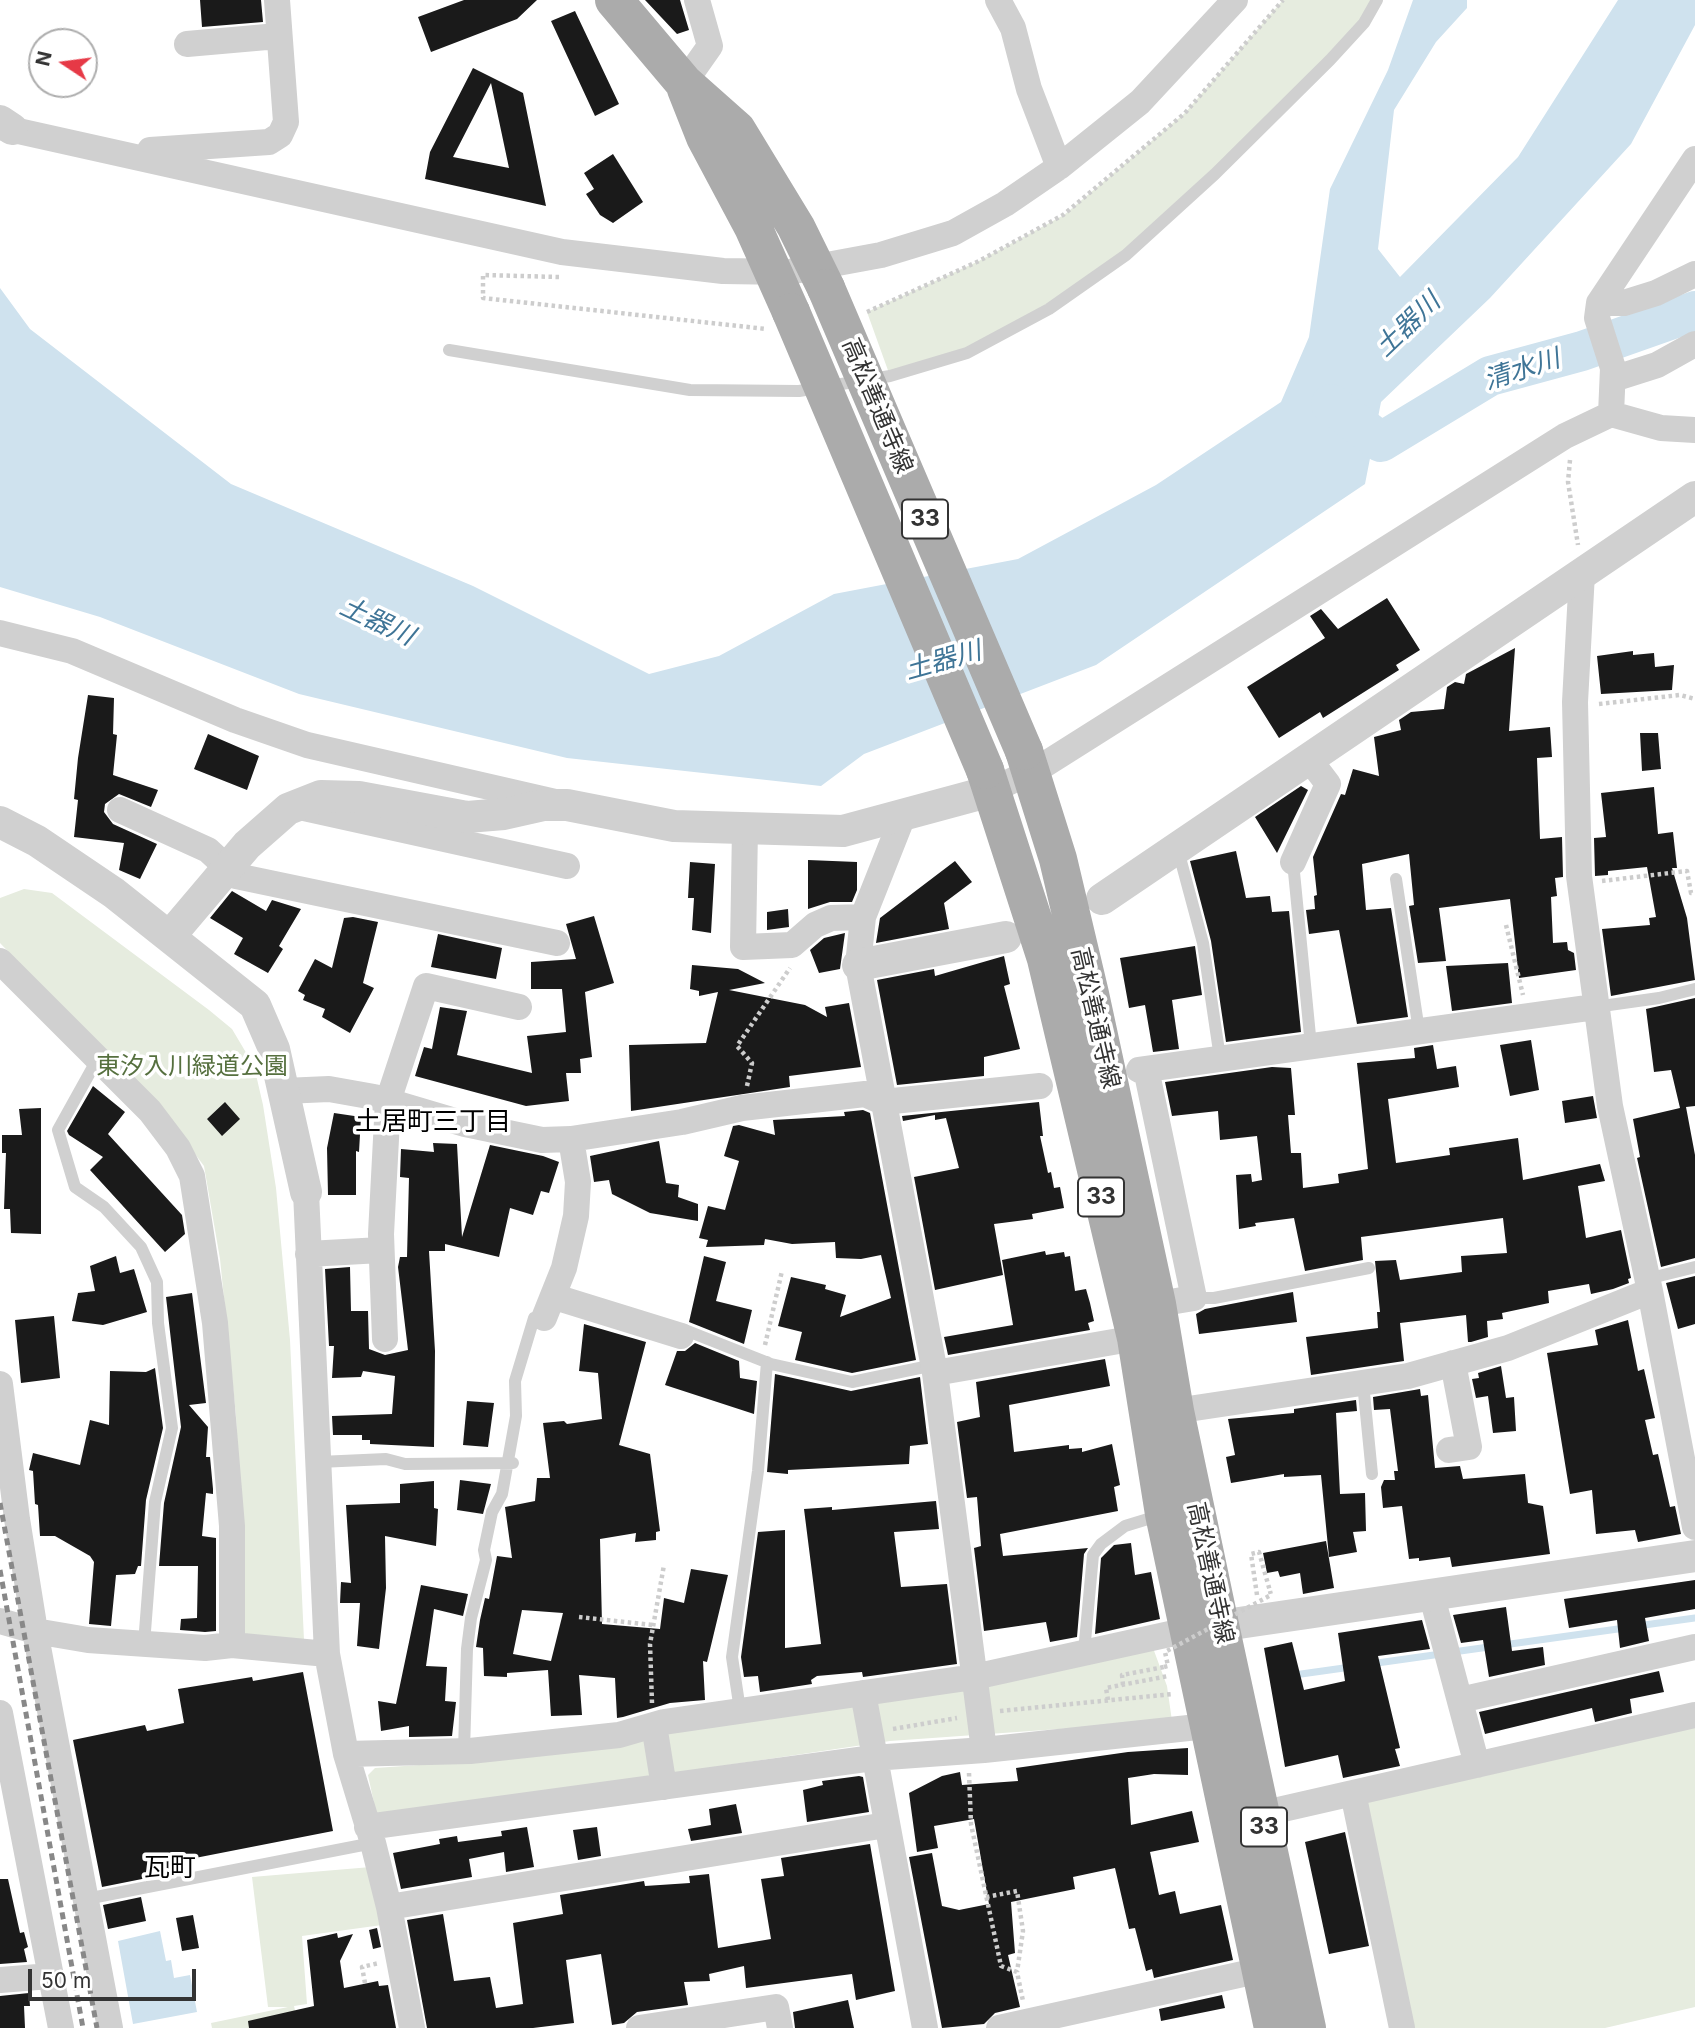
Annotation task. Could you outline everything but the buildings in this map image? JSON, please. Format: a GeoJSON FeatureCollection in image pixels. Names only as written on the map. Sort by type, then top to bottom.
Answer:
{"type":"FeatureCollection","features":[{"type":"Feature","properties":{"kind":"main road","name":"高松善通寺線"},"geometry":{"type":"LineString","coordinates":[[614,0],[684,82],[737,130],[822,278],[1027,762],[1058,859],[1079,946],[1140,1317],[1164,1514],[1204,1628],[1261,1814],[1307,2028]]}},
{"type":"Feature","properties":{"kind":"main road","name":"高松善通寺線"},"geometry":{"type":"LineString","coordinates":[[684,82],[705,137],[791,312],[988,780],[1046,959],[1140,1317],[1175,1411],[1204,1628],[1207,1726],[1273,2028]]}},
{"type":"Feature","properties":{"kind":"street"},"geometry":{"type":"LineString","coordinates":[[117,152],[269,142],[280,135],[286,122],[277,0]]}},
{"type":"Feature","properties":{"kind":"street"},"geometry":{"type":"LineString","coordinates":[[684,82],[710,47],[697,0]]}},
{"type":"Feature","properties":{"kind":"street"},"geometry":{"type":"LineString","coordinates":[[998,0],[1013,28],[1029,89],[1059,167]]}},
{"type":"Feature","properties":{"kind":"street"},"geometry":{"type":"LineString","coordinates":[[4,125],[562,253],[723,271],[822,278],[881,255],[953,233],[1005,204],[1059,167],[1140,102],[1235,0]]}},
{"type":"Feature","properties":{"kind":"street"},"geometry":{"type":"LineString","coordinates":[[187,44],[278,36]]}},
{"type":"Feature","properties":{"kind":"street"},"geometry":{"type":"LineString","coordinates":[[1604,416],[1613,374],[1598,310],[1695,159]]}},
{"type":"Feature","properties":{"kind":"street"},"geometry":{"type":"LineString","coordinates":[[1598,310],[1656,293],[1695,274]]}},
{"type":"Feature","properties":{"kind":"street"},"geometry":{"type":"LineString","coordinates":[[1613,374],[1657,365],[1695,344]]}},
{"type":"Feature","properties":{"kind":"street"},"geometry":{"type":"LineString","coordinates":[[0,633],[72,651],[235,720],[307,745],[674,827],[843,831],[904,816],[1027,762],[1378,557],[1440,513],[1604,416],[1661,429],[1695,430]]}},
{"type":"Feature","properties":{"kind":"street"},"geometry":{"type":"LineString","coordinates":[[1102,899],[1695,497]]}},
{"type":"Feature","properties":{"kind":"street"},"geometry":{"type":"LineString","coordinates":[[1582,573],[1575,707],[1580,884],[1609,1106],[1648,1285],[1695,1527]]}},
{"type":"Feature","properties":{"kind":"street"},"geometry":{"type":"LineString","coordinates":[[1293,862],[1328,783],[1310,759]]}},
{"type":"Feature","properties":{"kind":"street"},"geometry":{"type":"LineString","coordinates":[[170,936],[247,845],[295,806],[321,796],[359,797],[467,817],[504,814],[544,805],[567,805]]}},
{"type":"Feature","properties":{"kind":"street"},"geometry":{"type":"LineString","coordinates":[[295,806],[567,866]]}},
{"type":"Feature","properties":{"kind":"street"},"geometry":{"type":"LineString","coordinates":[[120,810],[208,850],[236,876],[557,943]]}},
{"type":"Feature","properties":{"kind":"street"},"geometry":{"type":"LineString","coordinates":[[904,816],[863,917],[858,965],[934,1369],[974,1676],[976,1751]]}},
{"type":"Feature","properties":{"kind":"street"},"geometry":{"type":"LineString","coordinates":[[0,822],[59,856],[170,936],[255,1005],[274,1049],[306,1192],[327,1654],[346,1754],[389,1907],[412,2028]]}},
{"type":"Feature","properties":{"kind":"street"},"geometry":{"type":"LineString","coordinates":[[745,828],[743,947],[792,945],[815,925],[831,918],[863,917]]}},
{"type":"Feature","properties":{"kind":"street"},"geometry":{"type":"LineString","coordinates":[[858,965],[1006,937]]}},
{"type":"Feature","properties":{"kind":"street"},"geometry":{"type":"LineString","coordinates":[[0,961],[150,1111],[178,1147],[192,1176],[216,1336],[232,1525],[232,1645]]}},
{"type":"Feature","properties":{"kind":"street"},"geometry":{"type":"LineString","coordinates":[[385,1339],[382,1250],[388,1101],[426,986],[519,1007]]}},
{"type":"Feature","properties":{"kind":"street"},"geometry":{"type":"LineString","coordinates":[[934,1369],[1140,1317],[1194,1298],[1142,1069],[1595,1007]]}},
{"type":"Feature","properties":{"kind":"street"},"geometry":{"type":"LineString","coordinates":[[284,1091],[329,1089],[542,1140],[571,1139],[682,1122],[742,1108],[865,1094],[883,1102],[1040,1086]]}},
{"type":"Feature","properties":{"kind":"street"},"geometry":{"type":"LineString","coordinates":[[571,1139],[578,1182],[588,1197],[549,1307],[666,1339]]}},
{"type":"Feature","properties":{"kind":"street"},"geometry":{"type":"LineString","coordinates":[[308,1254],[382,1250]]}},
{"type":"Feature","properties":{"kind":"street"},"geometry":{"type":"LineString","coordinates":[[1175,1411],[1408,1376],[1508,1348],[1648,1285]]}},
{"type":"Feature","properties":{"kind":"street"},"geometry":{"type":"LineString","coordinates":[[1449,1451],[1469,1447],[1454,1363]]}},
{"type":"Feature","properties":{"kind":"street"},"geometry":{"type":"LineString","coordinates":[[0,1384],[35,1631],[110,2028]]}},
{"type":"Feature","properties":{"kind":"street"},"geometry":{"type":"LineString","coordinates":[[346,1754],[464,1751],[619,1735],[654,1725],[740,1710],[974,1676],[1204,1628],[1695,1556]]}},
{"type":"Feature","properties":{"kind":"street"},"geometry":{"type":"LineString","coordinates":[[1431,1593],[1477,1765]]}},
{"type":"Feature","properties":{"kind":"street"},"geometry":{"type":"LineString","coordinates":[[0,1621],[35,1631],[144,1645],[205,1648],[232,1645],[327,1654]]}},
{"type":"Feature","properties":{"kind":"street"},"geometry":{"type":"LineString","coordinates":[[1460,1700],[1695,1647]]}},
{"type":"Feature","properties":{"kind":"street"},"geometry":{"type":"LineString","coordinates":[[863,1693],[925,2028]]}},
{"type":"Feature","properties":{"kind":"street"},"geometry":{"type":"LineString","coordinates":[[0,1713],[5,1767],[61,2028]]}},
{"type":"Feature","properties":{"kind":"street"},"geometry":{"type":"LineString","coordinates":[[1261,1814],[1695,1715]]}},
{"type":"Feature","properties":{"kind":"street"},"geometry":{"type":"LineString","coordinates":[[654,1725],[664,1787]]}},
{"type":"Feature","properties":{"kind":"street"},"geometry":{"type":"LineString","coordinates":[[370,1835],[664,1787],[873,1758],[976,1751],[1207,1726]]}},
{"type":"Feature","properties":{"kind":"street"},"geometry":{"type":"LineString","coordinates":[[1353,1793],[1402,2028]]}},
{"type":"Feature","properties":{"kind":"street"},"geometry":{"type":"LineString","coordinates":[[389,1907],[887,1825]]}},
{"type":"Feature","properties":{"kind":"street"},"geometry":{"type":"LineString","coordinates":[[999,2028],[1028,2022],[1092,2019],[1261,1970]]}},
{"type":"Feature","properties":{"kind":"street"},"geometry":{"type":"LineString","coordinates":[[0,1980],[50,1976]]}},
{"type":"Feature","properties":{"kind":"street"},"geometry":{"type":"LineString","coordinates":[[639,2028],[776,2007],[780,2028]]}},
{"type":"Feature","properties":{"kind":"lane"},"geometry":{"type":"LineString","coordinates":[[449,350],[690,390],[772,391],[799,391],[891,376],[967,353],[1049,309],[1126,255],[1215,174],[1330,60],[1364,23],[1377,0]]}},
{"type":"Feature","properties":{"kind":"lane"},"geometry":{"type":"LineString","coordinates":[[1178,849],[1203,943],[1220,1058]]}},
{"type":"Feature","properties":{"kind":"lane"},"geometry":{"type":"LineString","coordinates":[[1293,862],[1311,1046]]}},
{"type":"Feature","properties":{"kind":"lane"},"geometry":{"type":"LineString","coordinates":[[1396,878],[1419,1031]]}},
{"type":"Feature","properties":{"kind":"lane"},"geometry":{"type":"LineString","coordinates":[[1595,1007],[1695,989]]}},
{"type":"Feature","properties":{"kind":"lane"},"geometry":{"type":"LineString","coordinates":[[98,1058],[58,1130],[75,1187],[104,1207],[141,1247],[157,1282],[158,1323],[172,1428],[155,1502],[144,1645]]}},
{"type":"Feature","properties":{"kind":"lane"},"geometry":{"type":"LineString","coordinates":[[1648,1285],[1695,1266]]}},
{"type":"Feature","properties":{"kind":"lane"},"geometry":{"type":"LineString","coordinates":[[1194,1298],[1214,1298],[1369,1268]]}},
{"type":"Feature","properties":{"kind":"lane"},"geometry":{"type":"LineString","coordinates":[[464,1751],[467,1648],[471,1618],[486,1560],[484,1550],[492,1511],[502,1494],[511,1463],[516,1416],[515,1381],[534,1318],[549,1307]]}},
{"type":"Feature","properties":{"kind":"lane"},"geometry":{"type":"LineString","coordinates":[[666,1339],[685,1330],[764,1361],[852,1381],[934,1369]]}},
{"type":"Feature","properties":{"kind":"lane"},"geometry":{"type":"LineString","coordinates":[[740,1710],[732,1657],[758,1471],[764,1361]]}},
{"type":"Feature","properties":{"kind":"lane"},"geometry":{"type":"LineString","coordinates":[[1363,1383],[1372,1474]]}},
{"type":"Feature","properties":{"kind":"lane"},"geometry":{"type":"LineString","coordinates":[[319,1462],[386,1459],[405,1464],[511,1463]]}},
{"type":"Feature","properties":{"kind":"lane"},"geometry":{"type":"LineString","coordinates":[[1084,1652],[1093,1555],[1101,1544],[1125,1526],[1164,1514]]}},
{"type":"Feature","properties":{"kind":"lane"},"geometry":{"type":"LineString","coordinates":[[86,1899],[370,1835]]}},
{"type":"Feature","properties":{"kind":"path"},"geometry":{"type":"LineString","coordinates":[[1582,573],[1568,482],[1570,460],[1604,416]]}},
{"type":"Feature","properties":{"kind":"path"},"geometry":{"type":"LineString","coordinates":[[1575,707],[1680,695],[1695,699]]}},
{"type":"Feature","properties":{"kind":"path"},"geometry":{"type":"LineString","coordinates":[[1580,884],[1687,870],[1691,894],[1695,893]]}},
{"type":"Feature","properties":{"kind":"path"},"geometry":{"type":"LineString","coordinates":[[1506,925],[1527,1016]]}},
{"type":"Feature","properties":{"kind":"path"},"geometry":{"type":"LineString","coordinates":[[742,1108],[752,1063],[737,1046],[798,957]]}},
{"type":"Feature","properties":{"kind":"path"},"geometry":{"type":"LineString","coordinates":[[764,1361],[782,1271]]}},
{"type":"Feature","properties":{"kind":"path"},"geometry":{"type":"LineString","coordinates":[[1123,1685],[1122,1675],[1168,1667],[1165,1652],[1271,1595],[1259,1552],[1251,1554],[1258,1593]]}},
{"type":"Feature","properties":{"kind":"path"},"geometry":{"type":"LineString","coordinates":[[654,1725],[649,1669],[653,1625],[664,1565]]}},
{"type":"Feature","properties":{"kind":"path"},"geometry":{"type":"LineString","coordinates":[[579,1616],[653,1625]]}},
{"type":"Feature","properties":{"kind":"path"},"geometry":{"type":"LineString","coordinates":[[1108,1700],[1106,1688],[1162,1677]]}},
{"type":"Feature","properties":{"kind":"path"},"geometry":{"type":"LineString","coordinates":[[976,1751],[971,1824],[1001,1966],[1017,1972]]}},
{"type":"Feature","properties":{"kind":"path"},"geometry":{"type":"LineString","coordinates":[[986,1897],[1017,1891],[1023,1931],[1017,1972],[1028,2022]]}},
{"type":"Feature","properties":{"kind":"green space"},"geometry":{"type":"Polygon","coordinates":[[[1283,0],[1377,0],[1364,23],[1126,255],[967,353],[890,376],[867,312],[979,261],[1064,215],[1185,113],[1283,0]]]}},
{"type":"Feature","properties":{"kind":"green space","name":"東汐入川緑道公園"},"geometry":{"type":"Polygon","coordinates":[[[24,889],[52,893],[209,1010],[232,1029],[254,1066],[276,1188],[290,1340],[304,1640],[245,1635],[236,1416],[220,1259],[204,1166],[168,1118],[0,943],[0,898],[24,889]]]}},
{"type":"Feature","properties":{"kind":"green space"},"geometry":{"type":"Polygon","coordinates":[[[1153,1648],[1167,1686],[1172,1721],[890,1741],[377,1817],[368,1775],[375,1768],[463,1762],[1153,1648]]]}},
{"type":"Feature","properties":{"kind":"green space"},"geometry":{"type":"Polygon","coordinates":[[[1695,1726],[1695,2007],[1605,2028],[1413,2028],[1366,1802],[1695,1726]]]}},
{"type":"Feature","properties":{"kind":"green space"},"geometry":{"type":"Polygon","coordinates":[[[371,1867],[382,1925],[302,1936],[307,2004],[294,2006],[299,2028],[212,2028],[211,2023],[288,2007],[268,2007],[252,1877],[371,1867]]]}},
{"type":"Feature","properties":{"kind":"water","name":"土器川"},"geometry":{"type":"Polygon","coordinates":[[[1413,0],[1467,0],[1467,8],[1436,42],[1394,110],[1378,249],[1400,277],[1518,157],[1618,0],[1695,0],[1695,25],[1631,144],[1490,298],[1381,402],[1365,484],[1096,665],[864,754],[821,786],[567,758],[299,694],[100,617],[0,587],[0,288],[30,329],[231,484],[473,586],[649,674],[719,656],[834,594],[1018,559],[1156,485],[1281,402],[1309,337],[1330,189],[1388,70],[1413,0]]]}},
{"type":"Feature","properties":{"kind":"water"},"geometry":{"type":"Polygon","coordinates":[[[160,1931],[166,1961],[171,1960],[174,1978],[190,1975],[197,2012],[133,2024],[118,1941],[160,1931]]]}},
{"type":"Feature","properties":{"kind":"waterway","name":"清水川"},"geometry":{"type":"LineString","coordinates":[[1331,404],[1381,442],[1490,376],[1582,351],[1695,311]]}},
{"type":"Feature","properties":{"kind":"waterway"},"geometry":{"type":"LineString","coordinates":[[1637,1626],[1695,1618]]}},
{"type":"Feature","properties":{"kind":"waterway"},"geometry":{"type":"LineString","coordinates":[[1453,1652],[1625,1628]]}},
{"type":"Feature","properties":{"kind":"waterway"},"geometry":{"type":"LineString","coordinates":[[1370,1664],[1441,1654]]}},
{"type":"Feature","properties":{"kind":"waterway"},"geometry":{"type":"LineString","coordinates":[[1294,1675],[1351,1667]]}},
{"type":"Feature","properties":{"kind":"railway"},"geometry":{"type":"LineString","coordinates":[[0,1503],[97,2028]]}},
{"type":"Feature","properties":{"kind":"railway"},"geometry":{"type":"LineString","coordinates":[[0,1570],[83,2028]]}},
{"type":"Feature","properties":{"kind":"district","name":"土居町三丁目"},"geometry":{"type":"Point","coordinates":[433,1122]}},
{"type":"Feature","properties":{"kind":"district","name":"瓦町"},"geometry":{"type":"Point","coordinates":[170,1868]}}]}
